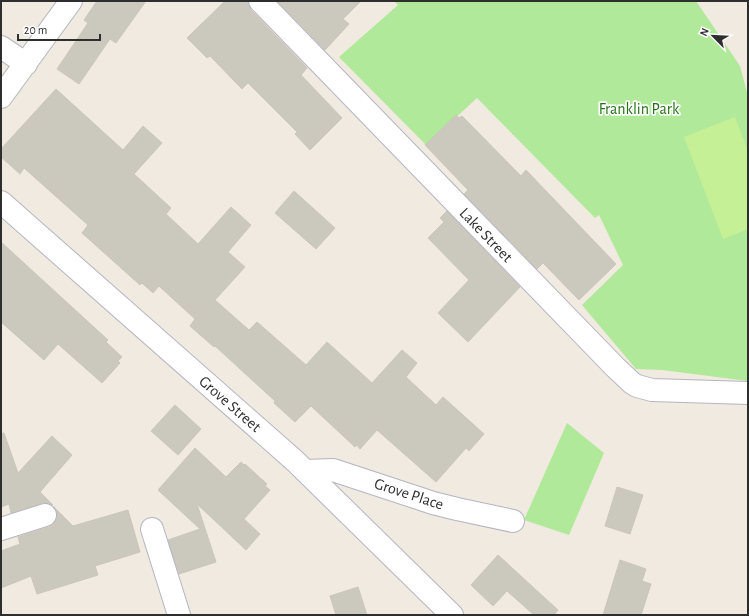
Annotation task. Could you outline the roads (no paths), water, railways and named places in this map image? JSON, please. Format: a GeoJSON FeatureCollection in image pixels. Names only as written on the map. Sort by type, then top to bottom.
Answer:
{"type":"FeatureCollection","features":[{"type":"Feature","properties":{"kind":"street"},"geometry":{"type":"LineString","coordinates":[[1,97],[71,1]]}},
{"type":"Feature","properties":{"kind":"street","name":"Lake Street"},"geometry":{"type":"LineString","coordinates":[[260,1],[632,383],[645,388],[665,391],[748,393]]}},
{"type":"Feature","properties":{"kind":"street"},"geometry":{"type":"LineString","coordinates":[[1,48],[26,64]]}},
{"type":"Feature","properties":{"kind":"street","name":"Grove Street"},"geometry":{"type":"LineString","coordinates":[[1,202],[305,471],[452,615]]}},
{"type":"Feature","properties":{"kind":"street","name":"Grove Place"},"geometry":{"type":"LineString","coordinates":[[305,471],[333,470],[433,503],[513,521]]}},
{"type":"Feature","properties":{"kind":"street"},"geometry":{"type":"LineString","coordinates":[[1,529],[45,515]]}},
{"type":"Feature","properties":{"kind":"street"},"geometry":{"type":"LineString","coordinates":[[152,529],[179,615]]}},
{"type":"Feature","properties":{"kind":"park label","name":"Franklin Park"},"geometry":{"type":"Point","coordinates":[639,109]}}]}
